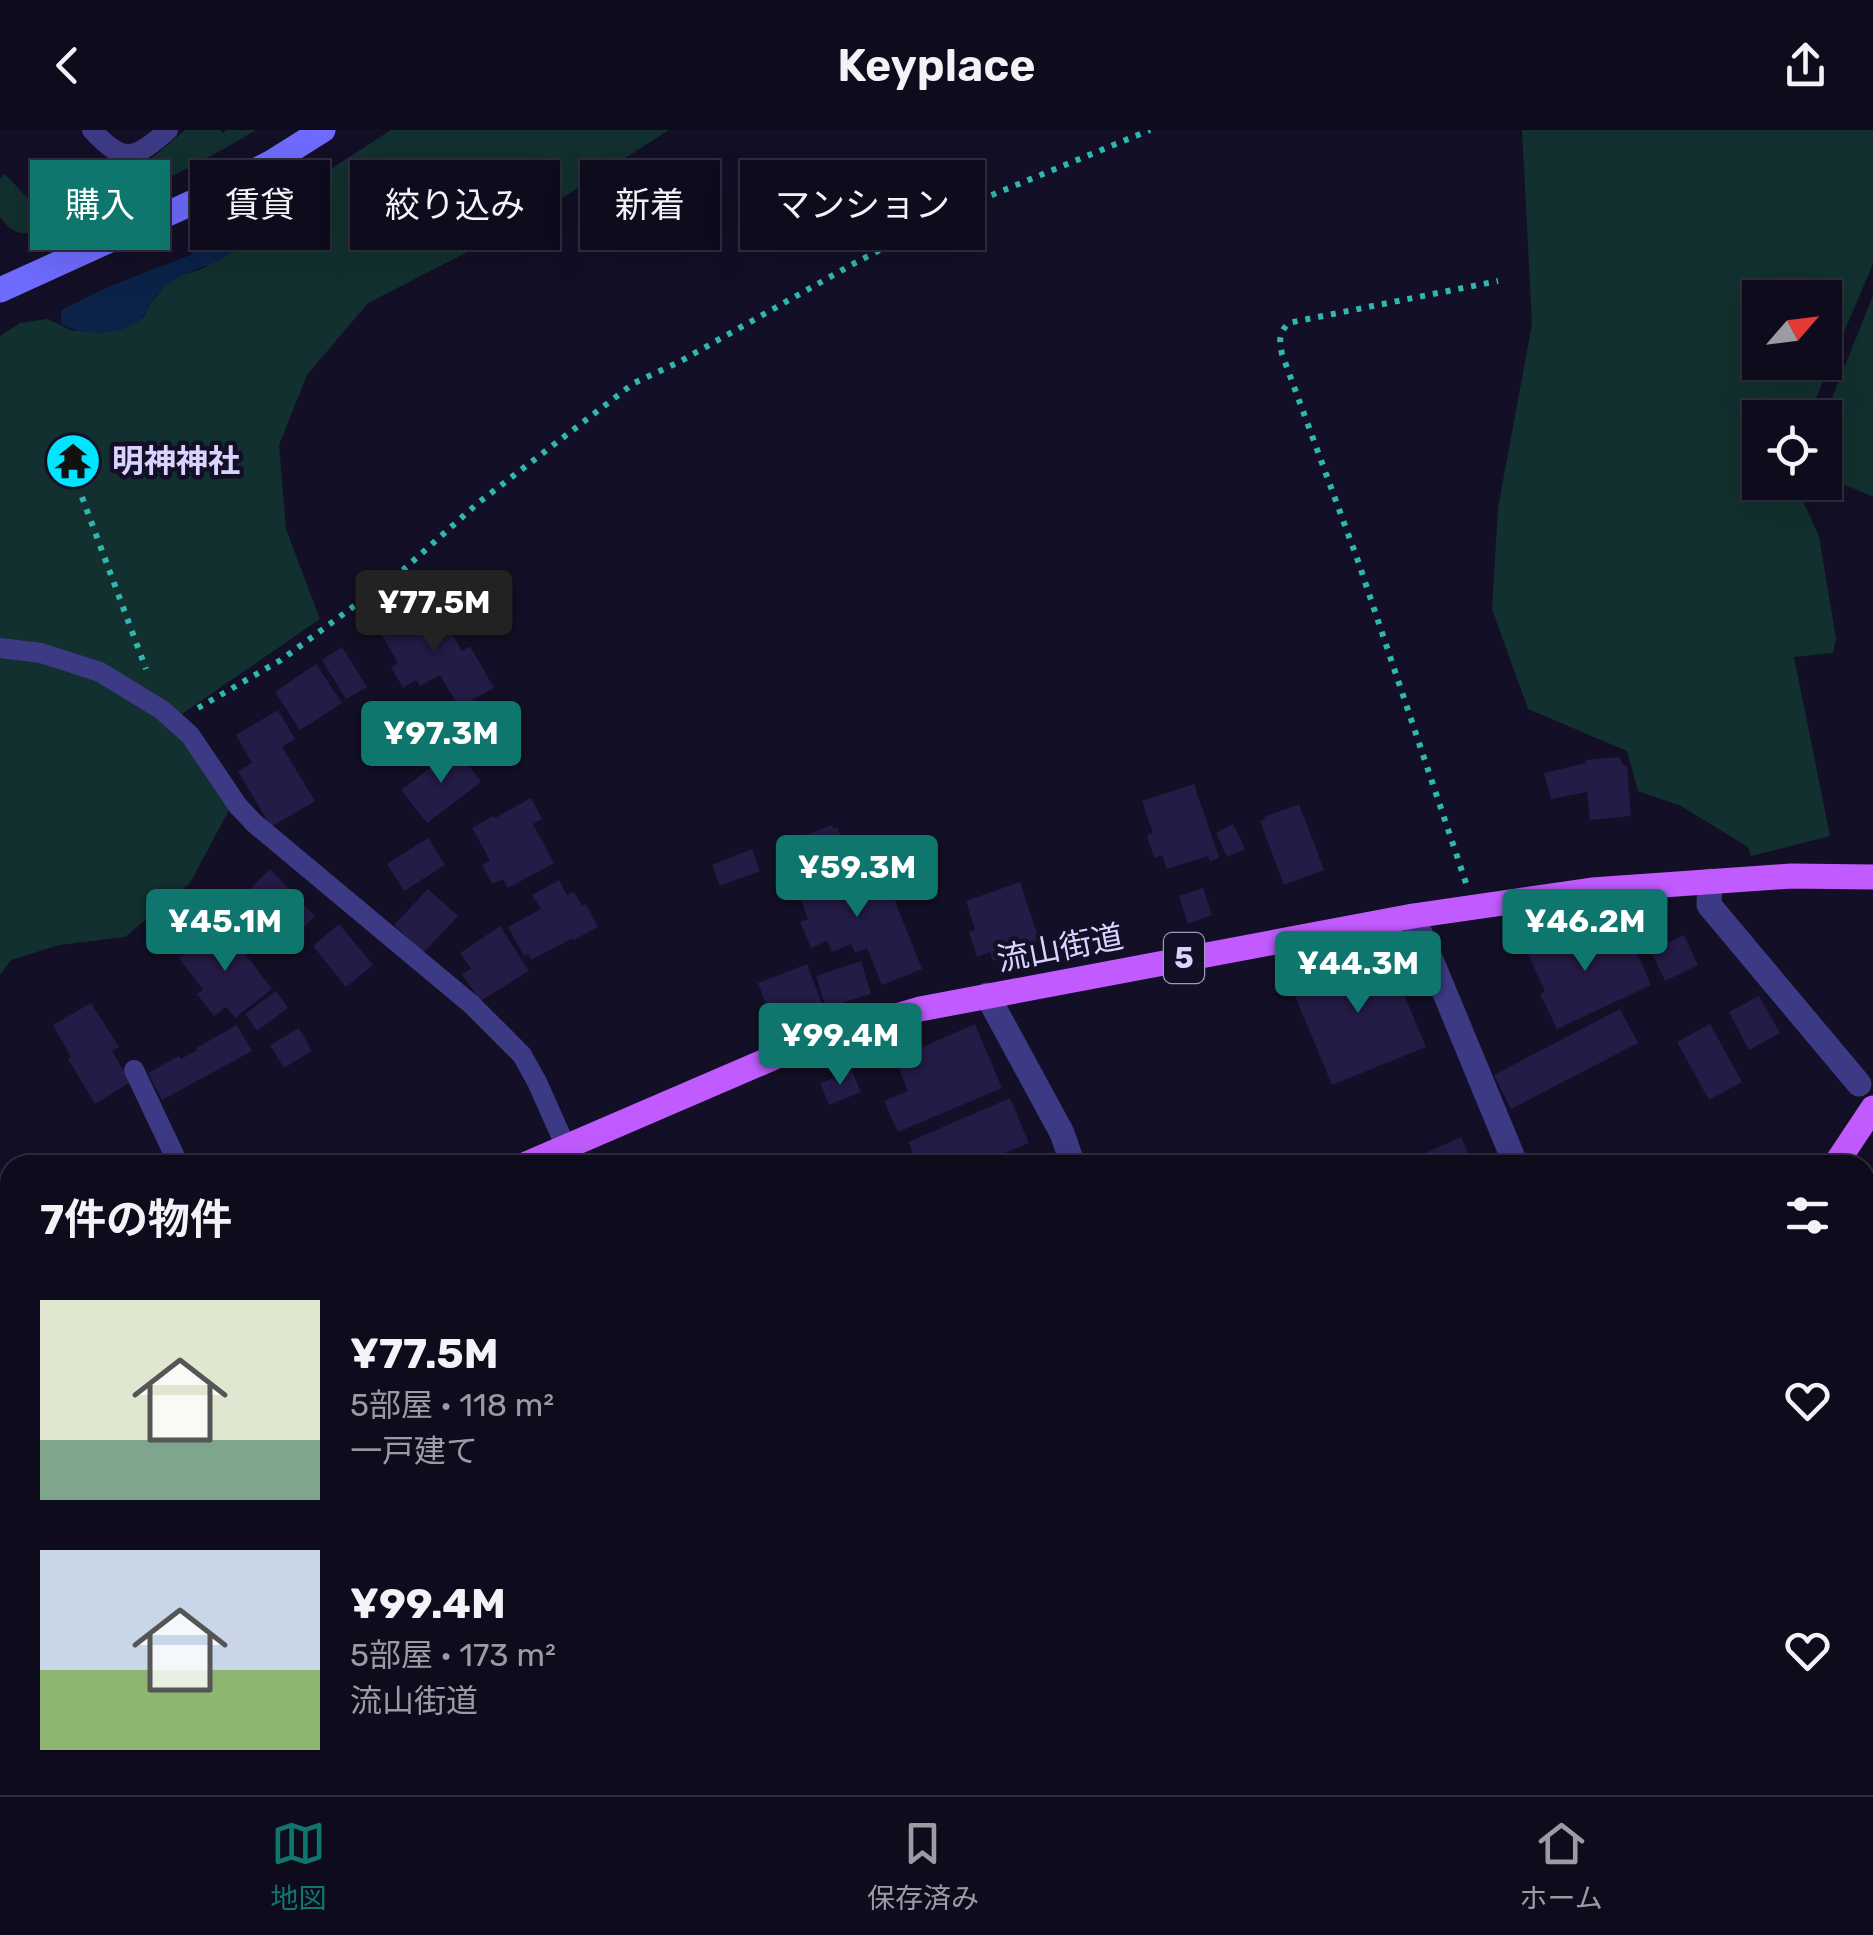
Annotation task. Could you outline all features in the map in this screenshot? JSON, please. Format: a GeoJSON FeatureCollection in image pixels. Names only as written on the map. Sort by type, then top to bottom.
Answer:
{"type":"FeatureCollection","features":[{"type":"Feature","properties":{"kind":"main road","name":"流山街道"},"geometry":{"type":"LineString","coordinates":[[547,1155],[812,1041],[920,1009],[987,995],[1413,916],[1592,890],[1792,876],[1873,878]]}},
{"type":"Feature","properties":{"kind":"main road"},"geometry":{"type":"LineString","coordinates":[[1841,1155],[1873,1108]]}},
{"type":"Feature","properties":{"kind":"street"},"geometry":{"type":"LineString","coordinates":[[3,284],[196,201],[324,130]]}},
{"type":"Feature","properties":{"kind":"street"},"geometry":{"type":"LineString","coordinates":[[1710,882],[1709,906],[1860,1084]]}},
{"type":"Feature","properties":{"kind":"street"},"geometry":{"type":"LineString","coordinates":[[1413,916],[1512,1155]]}},
{"type":"Feature","properties":{"kind":"street"},"geometry":{"type":"LineString","coordinates":[[987,995],[1062,1133],[1069,1155]]}},
{"type":"Feature","properties":{"kind":"lane"},"geometry":{"type":"LineString","coordinates":[[92,130],[116,152],[136,154],[168,130]]}},
{"type":"Feature","properties":{"kind":"lane"},"geometry":{"type":"LineString","coordinates":[[0,648],[41,653],[100,672],[190,735],[254,823],[471,1004],[522,1055],[566,1147]]}},
{"type":"Feature","properties":{"kind":"lane"},"geometry":{"type":"LineString","coordinates":[[134,1070],[174,1155]]}},
{"type":"Feature","properties":{"kind":"path"},"geometry":{"type":"LineString","coordinates":[[82,497],[168,716],[280,660],[403,570],[478,502],[634,383],[680,362],[958,209],[1150,130]]}},
{"type":"Feature","properties":{"kind":"path"},"geometry":{"type":"LineString","coordinates":[[1474,907],[1279,340],[1288,323],[1498,281]]}},
{"type":"Feature","properties":{"kind":"green space"},"geometry":{"type":"Polygon","coordinates":[[[185,130],[256,130],[203,160],[190,160],[190,166],[170,176],[170,160],[150,160],[185,130]]]}},
{"type":"Feature","properties":{"kind":"green space"},"geometry":{"type":"Polygon","coordinates":[[[391,130],[669,130],[622,160],[580,160],[580,187],[560,199],[560,160],[350,160],[350,250],[471,250],[368,303],[307,375],[279,445],[286,529],[320,619],[169,723],[229,810],[190,883],[125,937],[59,945],[11,960],[0,975],[0,336],[20,323],[47,319],[73,331],[143,318],[163,288],[179,276],[204,268],[227,250],[330,250],[330,169],[391,130]]]}},
{"type":"Feature","properties":{"kind":"green space"},"geometry":{"type":"Polygon","coordinates":[[[1522,130],[1873,130],[1873,264],[1842,337],[1842,280],[1742,280],[1742,380],[1824,380],[1815,400],[1742,400],[1742,500],[1802,500],[1819,536],[1836,639],[1833,653],[1794,657],[1830,836],[1751,856],[1748,847],[1681,806],[1638,791],[1627,751],[1528,709],[1492,609],[1498,508],[1532,324],[1522,130]]]}},
{"type":"Feature","properties":{"kind":"green space"},"geometry":{"type":"Polygon","coordinates":[[[5,174],[30,201],[30,233],[16,232],[0,217],[0,178],[5,174]]]}},
{"type":"Feature","properties":{"kind":"green space"},"geometry":{"type":"Polygon","coordinates":[[[1873,296],[1873,497],[1842,484],[1842,400],[1831,400],[1873,296]]]}},
{"type":"Feature","properties":{"kind":"water"},"geometry":{"type":"Polygon","coordinates":[[[198,250],[236,250],[166,286],[142,318],[124,329],[103,333],[61,324],[61,310],[198,250]]]}},
{"type":"Feature","properties":{"kind":"building"},"geometry":{"type":"Polygon","coordinates":[[[84,438],[96,476],[59,487],[47,449],[84,438]]]}},
{"type":"Feature","properties":{"kind":"building"},"geometry":{"type":"Polygon","coordinates":[[[434,602],[462,651],[470,646],[494,688],[459,707],[440,675],[420,686],[416,680],[403,688],[391,667],[398,663],[379,630],[434,602]]]}},
{"type":"Feature","properties":{"kind":"building"},"geometry":{"type":"Polygon","coordinates":[[[342,647],[367,687],[346,699],[322,660],[342,647]]]}},
{"type":"Feature","properties":{"kind":"building"},"geometry":{"type":"Polygon","coordinates":[[[316,664],[342,703],[300,730],[275,692],[316,664]]]}},
{"type":"Feature","properties":{"kind":"building"},"geometry":{"type":"Polygon","coordinates":[[[278,710],[295,739],[282,747],[315,801],[271,827],[238,771],[252,763],[236,735],[278,710]]]}},
{"type":"Feature","properties":{"kind":"building"},"geometry":{"type":"Polygon","coordinates":[[[456,748],[481,782],[427,823],[401,790],[456,748]]]}},
{"type":"Feature","properties":{"kind":"building"},"geometry":{"type":"Polygon","coordinates":[[[1619,757],[1627,766],[1631,816],[1590,820],[1587,792],[1551,799],[1544,773],[1586,760],[1619,757]]]}},
{"type":"Feature","properties":{"kind":"building"},"geometry":{"type":"Polygon","coordinates":[[[1194,784],[1219,858],[1210,861],[1208,856],[1167,869],[1162,855],[1154,858],[1147,835],[1153,833],[1142,801],[1194,784]]]}},
{"type":"Feature","properties":{"kind":"building"},"geometry":{"type":"Polygon","coordinates":[[[531,798],[542,819],[533,824],[554,863],[508,888],[503,879],[492,884],[482,865],[490,860],[472,828],[531,798]]]}},
{"type":"Feature","properties":{"kind":"building"},"geometry":{"type":"Polygon","coordinates":[[[1299,804],[1324,870],[1284,885],[1260,821],[1299,804]]]}},
{"type":"Feature","properties":{"kind":"building"},"geometry":{"type":"Polygon","coordinates":[[[1233,824],[1245,849],[1227,857],[1216,833],[1233,824]]]}},
{"type":"Feature","properties":{"kind":"building"},"geometry":{"type":"Polygon","coordinates":[[[832,825],[833,829],[837,827],[845,847],[853,843],[858,855],[813,874],[798,838],[832,825]]]}},
{"type":"Feature","properties":{"kind":"building"},"geometry":{"type":"Polygon","coordinates":[[[428,838],[445,865],[404,891],[387,864],[428,838]]]}},
{"type":"Feature","properties":{"kind":"building"},"geometry":{"type":"Polygon","coordinates":[[[752,849],[760,871],[720,886],[712,865],[752,849]]]}},
{"type":"Feature","properties":{"kind":"building"},"geometry":{"type":"Polygon","coordinates":[[[856,859],[869,894],[889,886],[922,969],[882,985],[867,948],[855,953],[851,944],[832,952],[827,941],[811,948],[800,922],[808,919],[794,883],[856,859]]]}},
{"type":"Feature","properties":{"kind":"building"},"geometry":{"type":"Polygon","coordinates":[[[270,869],[315,916],[294,936],[249,890],[270,869]]]}},
{"type":"Feature","properties":{"kind":"building"},"geometry":{"type":"Polygon","coordinates":[[[559,880],[567,895],[574,892],[582,906],[586,904],[598,927],[531,960],[528,954],[524,956],[508,927],[541,909],[532,895],[559,880]]]}},
{"type":"Feature","properties":{"kind":"building"},"geometry":{"type":"Polygon","coordinates":[[[1020,882],[1041,945],[993,961],[990,952],[977,957],[969,932],[975,930],[966,901],[1020,882]]]}},
{"type":"Feature","properties":{"kind":"building"},"geometry":{"type":"Polygon","coordinates":[[[1203,888],[1212,915],[1188,924],[1179,896],[1203,888]]]}},
{"type":"Feature","properties":{"kind":"building"},"geometry":{"type":"Polygon","coordinates":[[[428,889],[458,916],[423,953],[394,925],[428,889]]]}},
{"type":"Feature","properties":{"kind":"building"},"geometry":{"type":"Polygon","coordinates":[[[339,924],[373,965],[346,987],[313,946],[339,924]]]}},
{"type":"Feature","properties":{"kind":"building"},"geometry":{"type":"Polygon","coordinates":[[[223,925],[272,989],[235,1018],[226,1007],[214,1016],[197,994],[203,990],[179,958],[223,925]]]}},
{"type":"Feature","properties":{"kind":"building"},"geometry":{"type":"Polygon","coordinates":[[[1607,925],[1621,955],[1635,949],[1651,985],[1557,1029],[1540,994],[1545,991],[1527,952],[1577,930],[1580,938],[1607,925]]]}},
{"type":"Feature","properties":{"kind":"building"},"geometry":{"type":"Polygon","coordinates":[[[500,926],[529,971],[480,1001],[462,974],[471,969],[460,953],[500,926]]]}},
{"type":"Feature","properties":{"kind":"building"},"geometry":{"type":"Polygon","coordinates":[[[1684,935],[1698,965],[1665,981],[1651,951],[1684,935]]]}},
{"type":"Feature","properties":{"kind":"building"},"geometry":{"type":"Polygon","coordinates":[[[1384,947],[1426,1047],[1332,1085],[1291,986],[1384,947]]]}},
{"type":"Feature","properties":{"kind":"building"},"geometry":{"type":"Polygon","coordinates":[[[861,961],[871,994],[826,1008],[816,976],[861,961]]]}},
{"type":"Feature","properties":{"kind":"building"},"geometry":{"type":"Polygon","coordinates":[[[807,964],[825,1012],[776,1031],[758,983],[807,964]]]}},
{"type":"Feature","properties":{"kind":"building"},"geometry":{"type":"Polygon","coordinates":[[[276,991],[288,1008],[257,1031],[245,1014],[276,991]]]}},
{"type":"Feature","properties":{"kind":"building"},"geometry":{"type":"Polygon","coordinates":[[[1759,996],[1780,1033],[1749,1050],[1729,1012],[1759,996]]]}},
{"type":"Feature","properties":{"kind":"building"},"geometry":{"type":"Polygon","coordinates":[[[91,1003],[119,1047],[112,1051],[130,1082],[95,1104],[53,1025],[91,1003]]]}},
{"type":"Feature","properties":{"kind":"building"},"geometry":{"type":"Polygon","coordinates":[[[1620,1009],[1638,1043],[1511,1109],[1494,1075],[1620,1009]]]}},
{"type":"Feature","properties":{"kind":"building"},"geometry":{"type":"Polygon","coordinates":[[[975,1024],[1002,1088],[898,1132],[884,1101],[908,1091],[895,1059],[975,1024]]]}},
{"type":"Feature","properties":{"kind":"building"},"geometry":{"type":"Polygon","coordinates":[[[1710,1024],[1742,1082],[1709,1100],[1677,1042],[1710,1024]]]}},
{"type":"Feature","properties":{"kind":"building"},"geometry":{"type":"Polygon","coordinates":[[[237,1025],[252,1051],[162,1100],[148,1073],[179,1056],[181,1059],[237,1025]]]}},
{"type":"Feature","properties":{"kind":"building"},"geometry":{"type":"Polygon","coordinates":[[[299,1028],[312,1051],[284,1068],[270,1045],[299,1028]]]}},
{"type":"Feature","properties":{"kind":"building"},"geometry":{"type":"Polygon","coordinates":[[[852,1071],[861,1092],[829,1105],[820,1083],[852,1071]]]}},
{"type":"Feature","properties":{"kind":"building"},"geometry":{"type":"Polygon","coordinates":[[[1010,1098],[1029,1143],[1000,1155],[914,1155],[908,1142],[1010,1098]]]}},
{"type":"Feature","properties":{"kind":"building"},"geometry":{"type":"Polygon","coordinates":[[[1461,1137],[1469,1155],[1421,1155],[1461,1137]]]}},
{"type":"Feature","properties":{"kind":"place","name":"明神神社"},"geometry":{"type":"Point","coordinates":[73,461]}}]}
